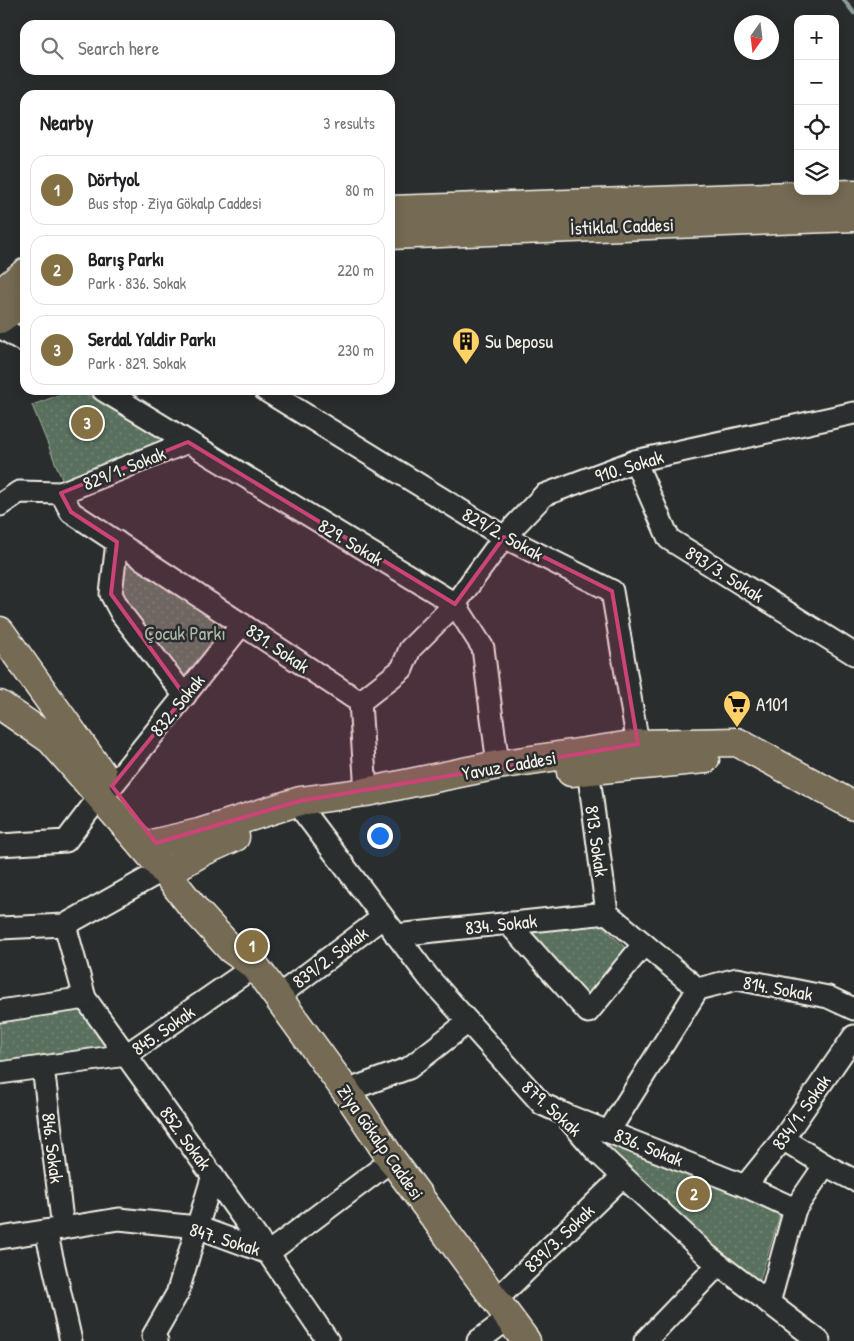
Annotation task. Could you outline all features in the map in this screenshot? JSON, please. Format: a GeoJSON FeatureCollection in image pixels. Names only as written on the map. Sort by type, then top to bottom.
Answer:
{"type":"FeatureCollection","features":[{"type":"Feature","properties":{"kind":"main road","name":"İstiklal Caddesi"},"geometry":{"type":"LineString","coordinates":[[395,210],[854,194]]}},
{"type":"Feature","properties":{"kind":"main road","name":"İstiklal Caddesi"},"geometry":{"type":"LineString","coordinates":[[395,235],[854,217]]}},
{"type":"Feature","properties":{"kind":"main road"},"geometry":{"type":"LineString","coordinates":[[0,293],[20,277]]}},
{"type":"Feature","properties":{"kind":"main road"},"geometry":{"type":"LineString","coordinates":[[0,319],[20,305]]}},
{"type":"Feature","properties":{"kind":"main road"},"geometry":{"type":"LineString","coordinates":[[0,631],[99,783]]}},
{"type":"Feature","properties":{"kind":"main road"},"geometry":{"type":"LineString","coordinates":[[0,704],[51,740],[99,783]]}},
{"type":"Feature","properties":{"kind":"main road","name":"Yavuz Caddesi"},"geometry":{"type":"LineString","coordinates":[[150,845],[199,833],[300,801],[366,792],[498,765],[638,744],[738,742],[854,806]]}},
{"type":"Feature","properties":{"kind":"main road","name":"Yavuz Caddesi"},"geometry":{"type":"LineString","coordinates":[[169,869],[232,839],[305,814],[588,769],[725,757],[854,822]]}},
{"type":"Feature","properties":{"kind":"main road","name":"Ziya Gökalp Caddesi"},"geometry":{"type":"LineString","coordinates":[[99,783],[231,949],[255,966],[346,1091],[392,1160],[526,1341]]}},
{"type":"Feature","properties":{"kind":"street"},"geometry":{"type":"LineString","coordinates":[[0,327],[20,339]]}},
{"type":"Feature","properties":{"kind":"street","name":"829. Sokak"},"geometry":{"type":"LineString","coordinates":[[111,395],[455,604],[482,648],[498,765]]}},
{"type":"Feature","properties":{"kind":"street","name":"829/2. Sokak"},"geometry":{"type":"LineString","coordinates":[[273,395],[504,537],[612,592],[638,744]]}},
{"type":"Feature","properties":{"kind":"street","name":"910. Sokak"},"geometry":{"type":"LineString","coordinates":[[360,702],[402,669],[410,649],[455,604],[504,537],[544,495],[635,461],[854,414]]}},
{"type":"Feature","properties":{"kind":"street","name":"829/1. Sokak"},"geometry":{"type":"LineString","coordinates":[[0,505],[19,492],[61,493],[188,442]]}},
{"type":"Feature","properties":{"kind":"street","name":"893/3. Sokak"},"geometry":{"type":"LineString","coordinates":[[635,461],[669,539],[854,654]]}},
{"type":"Feature","properties":{"kind":"street","name":"829/1. Sokak"},"geometry":{"type":"LineString","coordinates":[[61,493],[71,512]]}},
{"type":"Feature","properties":{"kind":"street","name":"831. Sokak"},"geometry":{"type":"LineString","coordinates":[[71,512],[360,702]]}},
{"type":"Feature","properties":{"kind":"street"},"geometry":{"type":"LineString","coordinates":[[117,542],[111,594],[121,613],[185,696]]}},
{"type":"Feature","properties":{"kind":"street","name":"832. Sokak"},"geometry":{"type":"LineString","coordinates":[[0,845],[66,841],[99,783],[185,696],[242,624]]}},
{"type":"Feature","properties":{"kind":"street"},"geometry":{"type":"LineString","coordinates":[[360,702],[366,792]]}},
{"type":"Feature","properties":{"kind":"street","name":"813. Sokak"},"geometry":{"type":"LineString","coordinates":[[588,769],[607,913]]}},
{"type":"Feature","properties":{"kind":"street","name":"879. Sokak"},"geometry":{"type":"LineString","coordinates":[[305,814],[428,978],[542,1104],[564,1114],[596,1151],[622,1177],[718,1265],[819,1341]]}},
{"type":"Feature","properties":{"kind":"street"},"geometry":{"type":"LineString","coordinates":[[137,885],[145,866],[150,845]]}},
{"type":"Feature","properties":{"kind":"street"},"geometry":{"type":"LineString","coordinates":[[0,928],[65,925],[169,869]]}},
{"type":"Feature","properties":{"kind":"street"},"geometry":{"type":"LineString","coordinates":[[607,913],[698,989],[609,1131]]}},
{"type":"Feature","properties":{"kind":"street","name":"834. Sokak"},"geometry":{"type":"LineString","coordinates":[[396,935],[607,913]]}},
{"type":"Feature","properties":{"kind":"street","name":"839/2. Sokak"},"geometry":{"type":"LineString","coordinates":[[277,997],[382,918]]}},
{"type":"Feature","properties":{"kind":"street"},"geometry":{"type":"LineString","coordinates":[[508,924],[588,1012],[644,944]]}},
{"type":"Feature","properties":{"kind":"street","name":"852. Sokak"},"geometry":{"type":"LineString","coordinates":[[65,925],[85,998],[268,1252],[328,1341]]}},
{"type":"Feature","properties":{"kind":"street","name":"845. Sokak"},"geometry":{"type":"LineString","coordinates":[[0,1073],[126,1055],[255,966]]}},
{"type":"Feature","properties":{"kind":"street","name":"814. Sokak"},"geometry":{"type":"LineString","coordinates":[[698,989],[737,979],[828,997],[854,1009]]}},
{"type":"Feature","properties":{"kind":"street"},"geometry":{"type":"LineString","coordinates":[[0,1011],[85,998]]}},
{"type":"Feature","properties":{"kind":"street"},"geometry":{"type":"LineString","coordinates":[[346,1091],[409,1068],[468,1022]]}},
{"type":"Feature","properties":{"kind":"street","name":"834/1. Sokak"},"geometry":{"type":"LineString","coordinates":[[745,1186],[784,1139],[854,1036]]}},
{"type":"Feature","properties":{"kind":"street","name":"846. Sokak"},"geometry":{"type":"LineString","coordinates":[[43,1067],[55,1230],[71,1341]]}},
{"type":"Feature","properties":{"kind":"street","name":"836. Sokak"},"geometry":{"type":"LineString","coordinates":[[564,1114],[745,1186],[795,1208]]}},
{"type":"Feature","properties":{"kind":"street"},"geometry":{"type":"LineString","coordinates":[[784,1139],[825,1166],[854,1180]]}},
{"type":"Feature","properties":{"kind":"street","name":"847. Sokak"},"geometry":{"type":"LineString","coordinates":[[0,1238],[119,1219],[197,1227],[268,1252],[392,1160]]}},
{"type":"Feature","properties":{"kind":"street"},"geometry":{"type":"LineString","coordinates":[[770,1303],[795,1208],[825,1166]]}},
{"type":"Feature","properties":{"kind":"street"},"geometry":{"type":"LineString","coordinates":[[157,1341],[153,1336],[177,1294],[213,1175]]}},
{"type":"Feature","properties":{"kind":"street","name":"839/3. Sokak"},"geometry":{"type":"LineString","coordinates":[[478,1341],[503,1309],[622,1177]]}},
{"type":"Feature","properties":{"kind":"street"},"geometry":{"type":"LineString","coordinates":[[645,1341],[718,1265]]}},
{"type":"Feature","properties":{"kind":"highlighted area"},"geometry":{"type":"Polygon","coordinates":[[[188,442],[455,604],[504,537],[612,591],[638,744],[300,801],[156,843],[147,833],[112,786],[185,696],[111,594],[117,542],[71,512],[61,493],[188,442]]]}},
{"type":"Feature","properties":{"kind":"green space"},"geometry":{"type":"Polygon","coordinates":[[[59,395],[88,395],[164,441],[63,482],[32,405],[59,395]]]}},
{"type":"Feature","properties":{"kind":"green space","name":"Çocuk Parkı"},"geometry":{"type":"Polygon","coordinates":[[[117,542],[242,624],[185,696],[121,613],[117,542]]]}},
{"type":"Feature","properties":{"kind":"green space"},"geometry":{"type":"Polygon","coordinates":[[[596,920],[627,949],[585,1002],[525,931],[596,920]]]}},
{"type":"Feature","properties":{"kind":"green space"},"geometry":{"type":"Polygon","coordinates":[[[84,1005],[115,1050],[0,1062],[0,1015],[84,1005]]]}},
{"type":"Feature","properties":{"kind":"green space"},"geometry":{"type":"Polygon","coordinates":[[[581,1125],[781,1212],[758,1286],[721,1263],[581,1125]]]}},
{"type":"Feature","properties":{"kind":"waterway"},"geometry":{"type":"LineString","coordinates":[[844,0],[854,13]]}},
{"type":"Feature","properties":{"kind":"place","name":"Su Deposu"},"geometry":{"type":"Point","coordinates":[466,365]}},
{"type":"Feature","properties":{"kind":"place","name":"Serdal Yaldir Parkı"},"geometry":{"type":"Point","coordinates":[87,423]}},
{"type":"Feature","properties":{"kind":"place","name":"A101"},"geometry":{"type":"Point","coordinates":[737,728]}},
{"type":"Feature","properties":{"kind":"place","name":"Dörtyol"},"geometry":{"type":"Point","coordinates":[252,946]}},
{"type":"Feature","properties":{"kind":"place","name":"Barış Parkı"},"geometry":{"type":"Point","coordinates":[694,1194]}}]}
